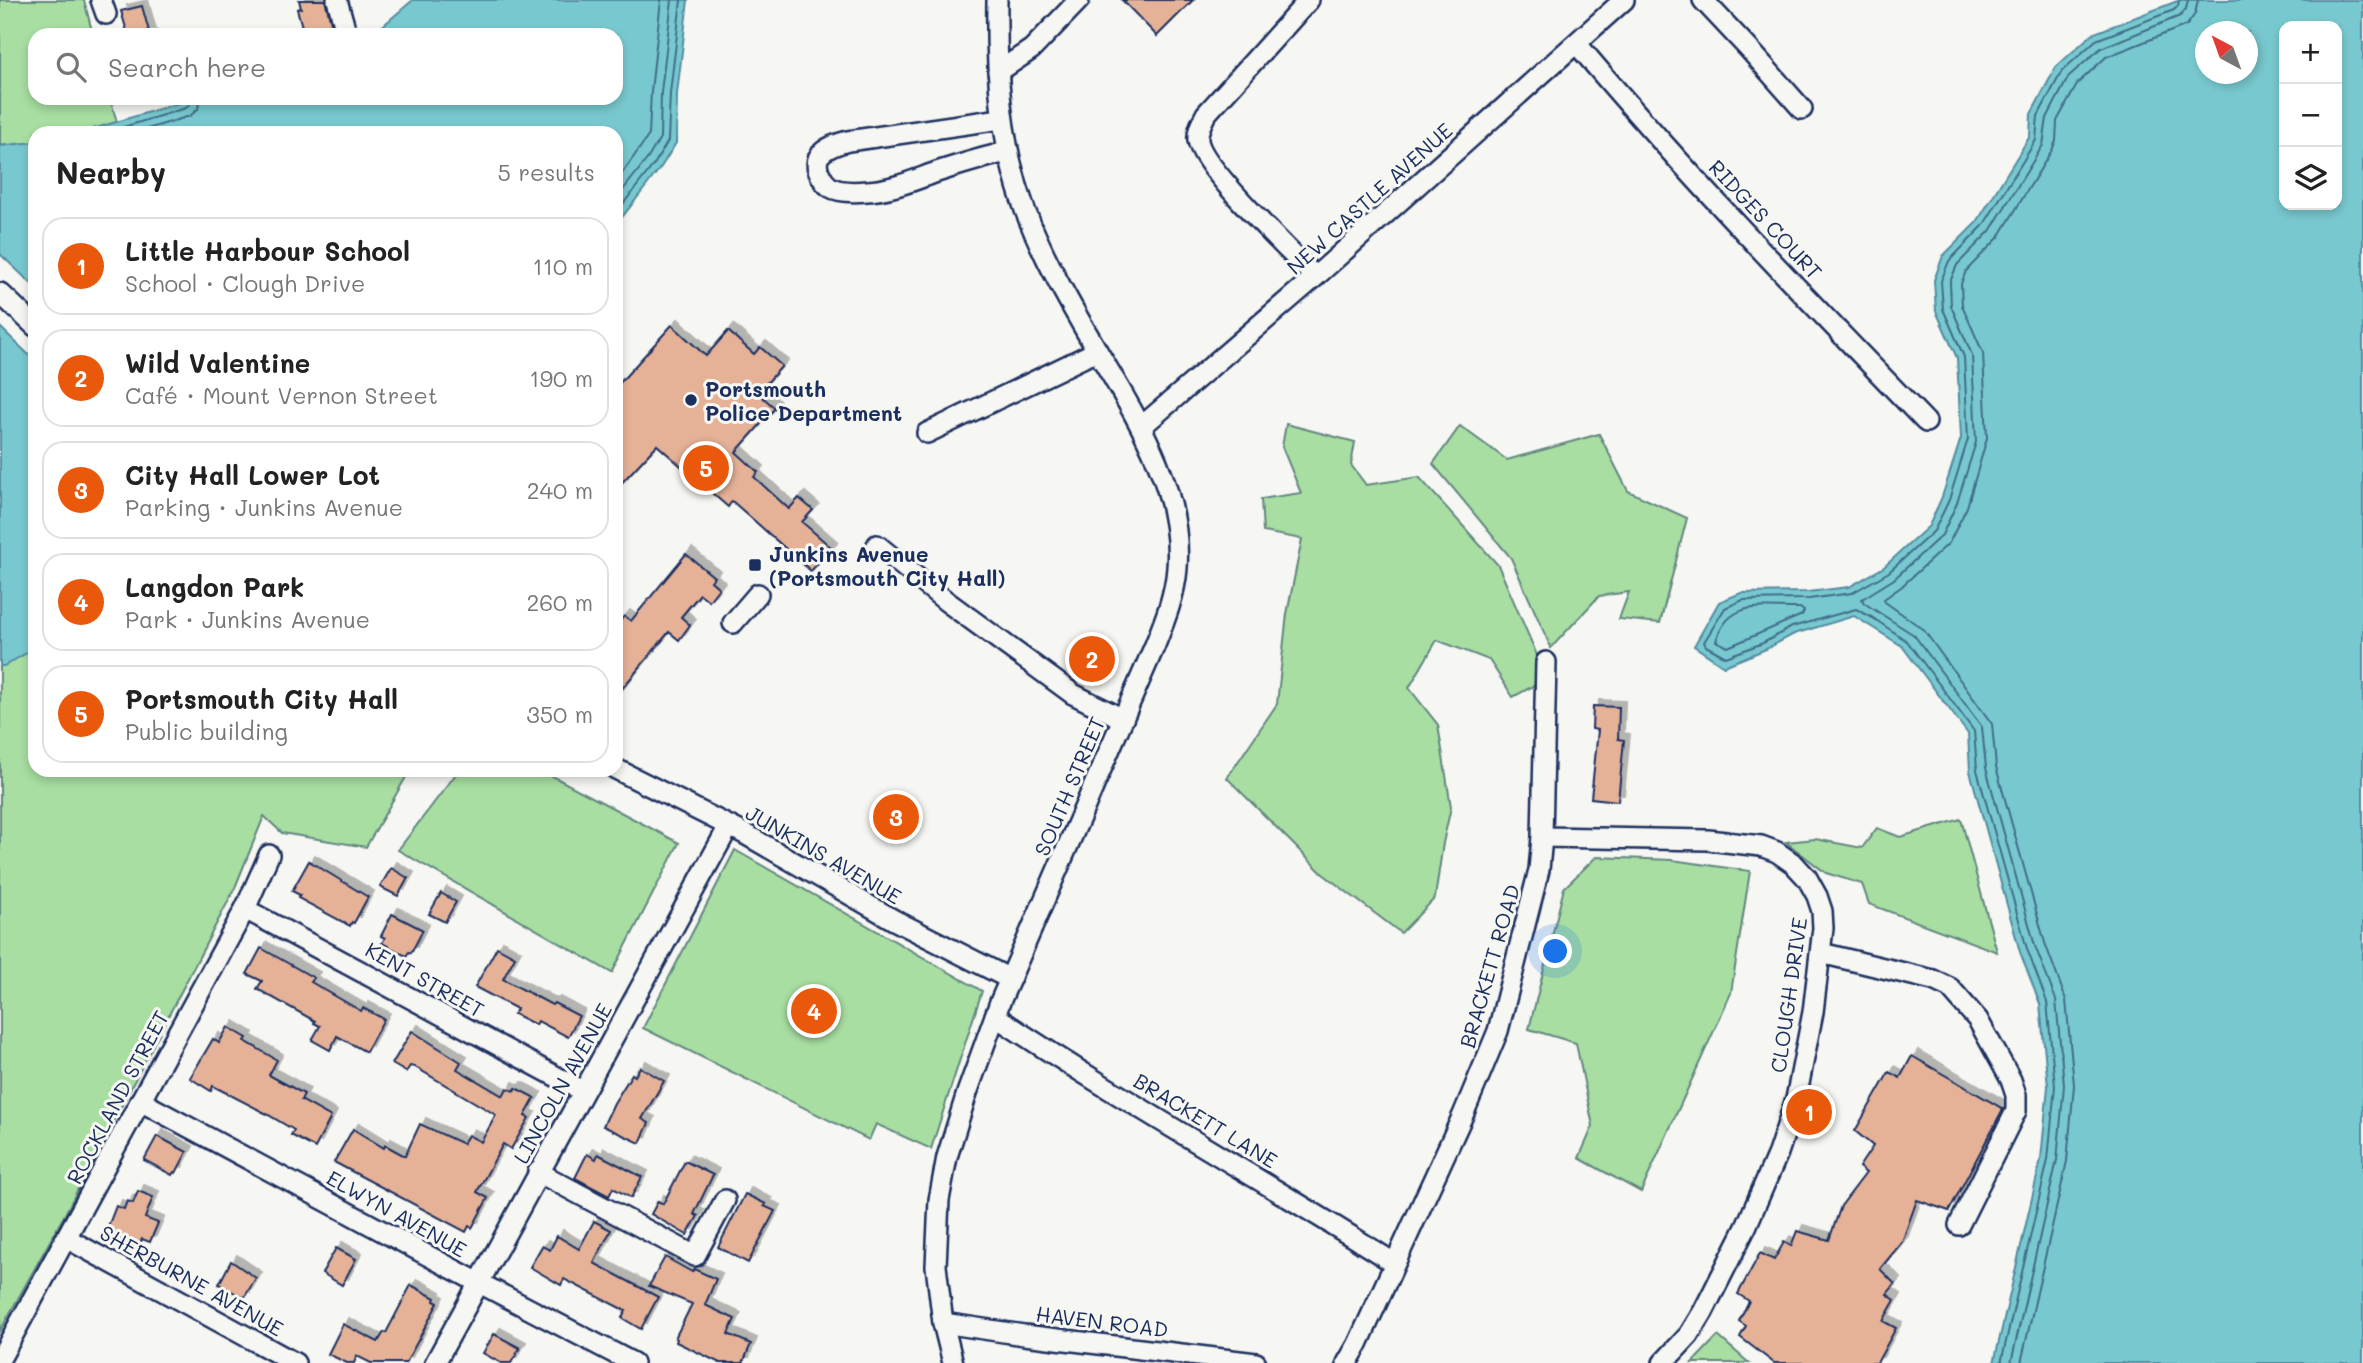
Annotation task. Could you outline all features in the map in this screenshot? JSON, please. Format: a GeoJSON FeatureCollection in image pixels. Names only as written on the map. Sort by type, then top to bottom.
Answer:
{"type":"FeatureCollection","features":[{"type":"Feature","properties":{"kind":"street"},"geometry":{"type":"LineString","coordinates":[[337,0],[345,28]]}},
{"type":"Feature","properties":{"kind":"street","name":"SOUTH STREET"},"geometry":{"type":"LineString","coordinates":[[953,1363],[943,1323],[936,1266],[939,1200],[947,1157],[995,1016],[1166,616],[1177,570],[1175,525],[1170,500],[1141,427],[1043,251],[1022,201],[1007,152],[1001,119],[997,0]]}},
{"type":"Feature","properties":{"kind":"street"},"geometry":{"type":"LineString","coordinates":[[998,72],[1032,49],[1079,0]]}},
{"type":"Feature","properties":{"kind":"street"},"geometry":{"type":"LineString","coordinates":[[1309,0],[1206,114],[1199,128],[1198,141],[1206,159],[1222,180],[1315,276]]}},
{"type":"Feature","properties":{"kind":"street","name":"NEW CASTLE AVENUE"},"geometry":{"type":"LineString","coordinates":[[1141,427],[1315,276],[1624,0]]}},
{"type":"Feature","properties":{"kind":"street"},"geometry":{"type":"LineString","coordinates":[[1703,0],[1802,109]]}},
{"type":"Feature","properties":{"kind":"street","name":"RIDGES COURT"},"geometry":{"type":"LineString","coordinates":[[1577,44],[1694,176],[1926,422]]}},
{"type":"Feature","properties":{"kind":"street"},"geometry":{"type":"LineString","coordinates":[[1001,119],[848,141],[831,146],[821,153],[817,169],[822,179],[831,187],[845,191],[869,191],[900,185],[1007,152]]}},
{"type":"Feature","properties":{"kind":"street"},"geometry":{"type":"LineString","coordinates":[[0,293],[28,319]]}},
{"type":"Feature","properties":{"kind":"street"},"geometry":{"type":"LineString","coordinates":[[927,433],[1097,351]]}},
{"type":"Feature","properties":{"kind":"street"},"geometry":{"type":"LineString","coordinates":[[877,545],[946,601],[1073,694],[1123,719]]}},
{"type":"Feature","properties":{"kind":"street"},"geometry":{"type":"LineString","coordinates":[[733,623],[758,594]]}},
{"type":"Feature","properties":{"kind":"street","name":"BRACKETT ROAD"},"geometry":{"type":"LineString","coordinates":[[1394,1263],[1463,1115],[1498,1031],[1539,870],[1546,662]]}},
{"type":"Feature","properties":{"kind":"street","name":"JUNKINS AVENUE"},"geometry":{"type":"LineString","coordinates":[[623,773],[729,826],[894,919],[1010,979]]}},
{"type":"Feature","properties":{"kind":"street","name":"LINCOLN AVENUE"},"geometry":{"type":"LineString","coordinates":[[435,1363],[729,826]]}},
{"type":"Feature","properties":{"kind":"street","name":"CLOUGH DRIVE"},"geometry":{"type":"LineString","coordinates":[[1542,837],[1709,840],[1761,846],[1777,852],[1807,877],[1822,911],[1821,953],[1803,1066],[1796,1099],[1778,1153],[1746,1227],[1703,1312],[1689,1335],[1663,1363]]}},
{"type":"Feature","properties":{"kind":"street","name":"ROCKLAND STREET"},"geometry":{"type":"LineString","coordinates":[[0,1359],[245,909],[269,855]]}},
{"type":"Feature","properties":{"kind":"street","name":"KENT STREET"},"geometry":{"type":"LineString","coordinates":[[245,909],[583,1091]]}},
{"type":"Feature","properties":{"kind":"street"},"geometry":{"type":"LineString","coordinates":[[1821,953],[1933,980],[1950,988],[1978,1020],[2011,1080],[2016,1095],[2016,1111],[1959,1225]]}},
{"type":"Feature","properties":{"kind":"street","name":"BRACKETT LANE"},"geometry":{"type":"LineString","coordinates":[[995,1016],[1093,1080],[1173,1126],[1394,1263]]}},
{"type":"Feature","properties":{"kind":"street","name":"ELWYN AVENUE"},"geometry":{"type":"LineString","coordinates":[[140,1101],[633,1363]]}},
{"type":"Feature","properties":{"kind":"street"},"geometry":{"type":"LineString","coordinates":[[538,1172],[695,1256],[725,1200]]}},
{"type":"Feature","properties":{"kind":"street","name":"SHERBURNE AVENUE"},"geometry":{"type":"LineString","coordinates":[[66,1238],[295,1363]]}},
{"type":"Feature","properties":{"kind":"street"},"geometry":{"type":"LineString","coordinates":[[1348,1363],[1394,1263]]}},
{"type":"Feature","properties":{"kind":"street","name":"HAVEN ROAD"},"geometry":{"type":"LineString","coordinates":[[943,1323],[1256,1363]]}},
{"type":"Feature","properties":{"kind":"green space"},"geometry":{"type":"Polygon","coordinates":[[[0,0],[84,0],[91,28],[28,28],[28,105],[112,105],[117,122],[104,126],[28,126],[28,143],[0,146],[0,0]]]}},
{"type":"Feature","properties":{"kind":"green space"},"geometry":{"type":"Polygon","coordinates":[[[1286,424],[1355,442],[1351,465],[1366,485],[1419,477],[1498,565],[1540,662],[1535,685],[1513,697],[1489,660],[1437,640],[1409,688],[1438,725],[1451,807],[1435,898],[1401,933],[1323,874],[1227,778],[1277,704],[1287,614],[1302,539],[1263,532],[1261,499],[1301,493],[1282,447],[1286,424]]]}},
{"type":"Feature","properties":{"kind":"green space"},"geometry":{"type":"Polygon","coordinates":[[[1460,426],[1507,460],[1599,434],[1628,491],[1687,518],[1660,623],[1619,619],[1629,592],[1599,596],[1551,648],[1511,558],[1433,464],[1460,426]]]}},
{"type":"Feature","properties":{"kind":"green space"},"geometry":{"type":"Polygon","coordinates":[[[28,652],[28,777],[406,777],[366,847],[282,833],[264,816],[234,890],[65,1214],[0,1331],[0,666],[28,652]]]}},
{"type":"Feature","properties":{"kind":"green space"},"geometry":{"type":"Polygon","coordinates":[[[454,777],[554,777],[679,843],[612,973],[398,850],[454,777]]]}},
{"type":"Feature","properties":{"kind":"green space"},"geometry":{"type":"Polygon","coordinates":[[[1961,819],[1997,952],[1869,904],[1862,884],[1826,873],[1786,842],[1815,839],[1862,848],[1877,828],[1900,837],[1961,819]]]}},
{"type":"Feature","properties":{"kind":"green space"},"geometry":{"type":"Polygon","coordinates":[[[735,850],[982,991],[931,1149],[876,1124],[869,1140],[643,1028],[735,850]]]}},
{"type":"Feature","properties":{"kind":"green space"},"geometry":{"type":"Polygon","coordinates":[[[1596,857],[1672,860],[1750,871],[1731,993],[1641,1192],[1579,1158],[1593,1126],[1576,1043],[1529,1029],[1564,888],[1596,857]]]}},
{"type":"Feature","properties":{"kind":"green space"},"geometry":{"type":"Polygon","coordinates":[[[1718,1336],[1749,1363],[1692,1363],[1718,1336]]]}},
{"type":"Feature","properties":{"kind":"water"},"geometry":{"type":"Polygon","coordinates":[[[413,0],[688,0],[677,94],[676,143],[623,216],[623,126],[103,126],[172,105],[623,105],[623,28],[380,28],[413,0]]]}},
{"type":"Feature","properties":{"kind":"water"},"geometry":{"type":"Polygon","coordinates":[[[2180,0],[2363,0],[2363,1363],[1994,1363],[2041,1159],[2048,1086],[2040,1004],[2020,952],[1970,771],[1968,734],[1902,646],[1854,616],[1794,634],[1724,666],[1694,646],[1719,602],[1741,593],[1808,592],[1849,587],[1884,567],[1929,526],[1942,497],[1961,438],[1957,358],[1936,311],[1934,280],[1943,256],[1977,222],[2030,136],[2031,114],[2056,67],[2092,34],[2180,0]]]}},
{"type":"Feature","properties":{"kind":"water"},"geometry":{"type":"Polygon","coordinates":[[[28,143],[28,280],[0,254],[0,146],[28,143]]]}},
{"type":"Feature","properties":{"kind":"water"},"geometry":{"type":"Polygon","coordinates":[[[0,327],[28,354],[28,652],[0,666],[0,327]]]}},
{"type":"Feature","properties":{"kind":"building"},"geometry":{"type":"Polygon","coordinates":[[[299,0],[325,0],[332,26],[302,28],[297,9],[301,8],[299,0]]]}},
{"type":"Feature","properties":{"kind":"building"},"geometry":{"type":"Polygon","coordinates":[[[1122,0],[1193,0],[1157,36],[1122,0]]]}},
{"type":"Feature","properties":{"kind":"building"},"geometry":{"type":"Polygon","coordinates":[[[142,6],[148,28],[126,28],[121,11],[142,6]]]}},
{"type":"Feature","properties":{"kind":"building","name":"Portsmouth Police Department"},"geometry":{"type":"Polygon","coordinates":[[[672,325],[706,356],[728,331],[754,354],[760,347],[782,366],[758,393],[775,408],[736,452],[758,472],[754,477],[789,509],[799,498],[813,510],[802,522],[832,548],[811,571],[732,501],[728,507],[657,445],[623,481],[623,379],[672,325]]]}},
{"type":"Feature","properties":{"kind":"building"},"geometry":{"type":"Polygon","coordinates":[[[686,554],[714,577],[711,581],[719,588],[709,601],[700,594],[681,617],[690,625],[679,640],[669,632],[623,688],[623,617],[631,621],[686,554]]]}},
{"type":"Feature","properties":{"kind":"building"},"geometry":{"type":"Polygon","coordinates":[[[1593,706],[1619,707],[1618,739],[1624,740],[1618,801],[1591,798],[1598,730],[1592,729],[1593,706]]]}},
{"type":"Feature","properties":{"kind":"building"},"geometry":{"type":"Polygon","coordinates":[[[309,861],[368,897],[350,926],[298,898],[300,895],[292,891],[309,861]]]}},
{"type":"Feature","properties":{"kind":"building"},"geometry":{"type":"Polygon","coordinates":[[[391,868],[408,878],[398,896],[380,887],[391,868]]]}},
{"type":"Feature","properties":{"kind":"building"},"geometry":{"type":"Polygon","coordinates":[[[441,893],[456,902],[445,922],[429,914],[441,893]]]}},
{"type":"Feature","properties":{"kind":"building"},"geometry":{"type":"Polygon","coordinates":[[[392,914],[423,930],[411,953],[406,956],[382,943],[385,938],[381,936],[392,914]]]}},
{"type":"Feature","properties":{"kind":"building"},"geometry":{"type":"Polygon","coordinates":[[[497,947],[515,957],[503,979],[579,1016],[568,1037],[538,1021],[536,1025],[514,1014],[517,1009],[475,987],[497,947]]]}},
{"type":"Feature","properties":{"kind":"building"},"geometry":{"type":"Polygon","coordinates":[[[261,948],[314,978],[311,982],[361,1011],[363,1008],[384,1019],[366,1052],[337,1036],[330,1050],[312,1040],[320,1026],[314,1023],[315,1021],[257,989],[262,981],[247,974],[261,948]]]}},
{"type":"Feature","properties":{"kind":"building"},"geometry":{"type":"Polygon","coordinates":[[[228,1027],[247,1038],[245,1041],[277,1060],[269,1075],[304,1094],[301,1100],[331,1117],[315,1148],[291,1135],[294,1130],[265,1113],[213,1086],[211,1091],[190,1078],[213,1039],[219,1043],[228,1027]]]}},
{"type":"Feature","properties":{"kind":"building"},"geometry":{"type":"Polygon","coordinates":[[[412,1031],[461,1062],[457,1069],[503,1096],[507,1088],[514,1091],[516,1088],[535,1098],[525,1116],[529,1118],[511,1149],[503,1144],[477,1192],[488,1198],[472,1228],[469,1226],[466,1232],[334,1162],[353,1129],[384,1148],[385,1145],[405,1156],[420,1124],[463,1144],[468,1135],[481,1142],[496,1115],[415,1067],[410,1066],[406,1072],[392,1064],[412,1031]]]}},
{"type":"Feature","properties":{"kind":"building"},"geometry":{"type":"Polygon","coordinates":[[[1912,1056],[2003,1109],[1949,1211],[1917,1200],[1902,1242],[1880,1269],[1895,1284],[1887,1294],[1895,1300],[1883,1321],[1896,1328],[1877,1363],[1774,1363],[1740,1337],[1746,1326],[1739,1321],[1749,1301],[1738,1294],[1760,1253],[1774,1260],[1784,1242],[1791,1246],[1797,1231],[1829,1240],[1841,1206],[1866,1173],[1859,1167],[1873,1146],[1855,1131],[1889,1072],[1900,1078],[1912,1056]]]}},
{"type":"Feature","properties":{"kind":"building"},"geometry":{"type":"Polygon","coordinates":[[[640,1067],[664,1081],[642,1119],[649,1123],[640,1143],[603,1126],[632,1074],[635,1076],[640,1067]]]}},
{"type":"Feature","properties":{"kind":"building"},"geometry":{"type":"Polygon","coordinates":[[[157,1136],[187,1152],[176,1173],[172,1175],[144,1160],[157,1136]]]}},
{"type":"Feature","properties":{"kind":"building"},"geometry":{"type":"Polygon","coordinates":[[[587,1154],[596,1159],[598,1154],[642,1177],[631,1198],[613,1188],[609,1196],[575,1178],[587,1154]]]}},
{"type":"Feature","properties":{"kind":"building"},"geometry":{"type":"Polygon","coordinates":[[[685,1161],[713,1175],[694,1214],[698,1216],[687,1235],[651,1214],[658,1201],[663,1204],[685,1161]]]}},
{"type":"Feature","properties":{"kind":"building"},"geometry":{"type":"Polygon","coordinates":[[[138,1191],[153,1197],[145,1218],[158,1223],[150,1242],[142,1239],[139,1246],[115,1237],[117,1233],[107,1229],[116,1206],[124,1209],[127,1201],[133,1203],[138,1191]]]}},
{"type":"Feature","properties":{"kind":"building"},"geometry":{"type":"Polygon","coordinates":[[[745,1194],[775,1211],[748,1263],[718,1247],[745,1194]]]}},
{"type":"Feature","properties":{"kind":"building"},"geometry":{"type":"Polygon","coordinates":[[[594,1221],[611,1230],[594,1263],[658,1297],[641,1329],[622,1318],[626,1311],[564,1279],[561,1285],[530,1267],[542,1246],[550,1250],[557,1236],[579,1249],[594,1221]]]}},
{"type":"Feature","properties":{"kind":"building"},"geometry":{"type":"Polygon","coordinates":[[[336,1248],[356,1259],[342,1285],[322,1273],[336,1248]]]}},
{"type":"Feature","properties":{"kind":"building"},"geometry":{"type":"Polygon","coordinates":[[[665,1257],[692,1272],[694,1269],[716,1279],[705,1305],[735,1319],[728,1334],[751,1344],[743,1363],[720,1363],[676,1342],[675,1338],[692,1304],[649,1286],[665,1257]]]}},
{"type":"Feature","properties":{"kind":"building"},"geometry":{"type":"Polygon","coordinates":[[[231,1261],[256,1278],[244,1298],[219,1284],[231,1261]]]}},
{"type":"Feature","properties":{"kind":"building"},"geometry":{"type":"Polygon","coordinates":[[[411,1285],[435,1298],[434,1301],[438,1303],[406,1363],[371,1363],[357,1356],[354,1363],[347,1363],[328,1354],[343,1324],[378,1342],[384,1332],[386,1333],[411,1285]]]}},
{"type":"Feature","properties":{"kind":"building"},"geometry":{"type":"Polygon","coordinates":[[[494,1334],[520,1348],[511,1363],[501,1363],[483,1353],[494,1334]]]}},
{"type":"Feature","properties":{"kind":"place","name":"Portsmouth Police Department"},"geometry":{"type":"Point","coordinates":[691,400]}},
{"type":"Feature","properties":{"kind":"place","name":"Portsmouth City Hall"},"geometry":{"type":"Point","coordinates":[706,468]}},
{"type":"Feature","properties":{"kind":"place","name":"Junkins Avenue (Portsmouth City Hall)"},"geometry":{"type":"Point","coordinates":[755,565]}},
{"type":"Feature","properties":{"kind":"place","name":"Wild Valentine"},"geometry":{"type":"Point","coordinates":[1092,659]}},
{"type":"Feature","properties":{"kind":"place","name":"City Hall Lower Lot"},"geometry":{"type":"Point","coordinates":[896,817]}},
{"type":"Feature","properties":{"kind":"place","name":"Langdon Park"},"geometry":{"type":"Point","coordinates":[814,1011]}},
{"type":"Feature","properties":{"kind":"place","name":"Little Harbour School"},"geometry":{"type":"Point","coordinates":[1809,1112]}}]}
